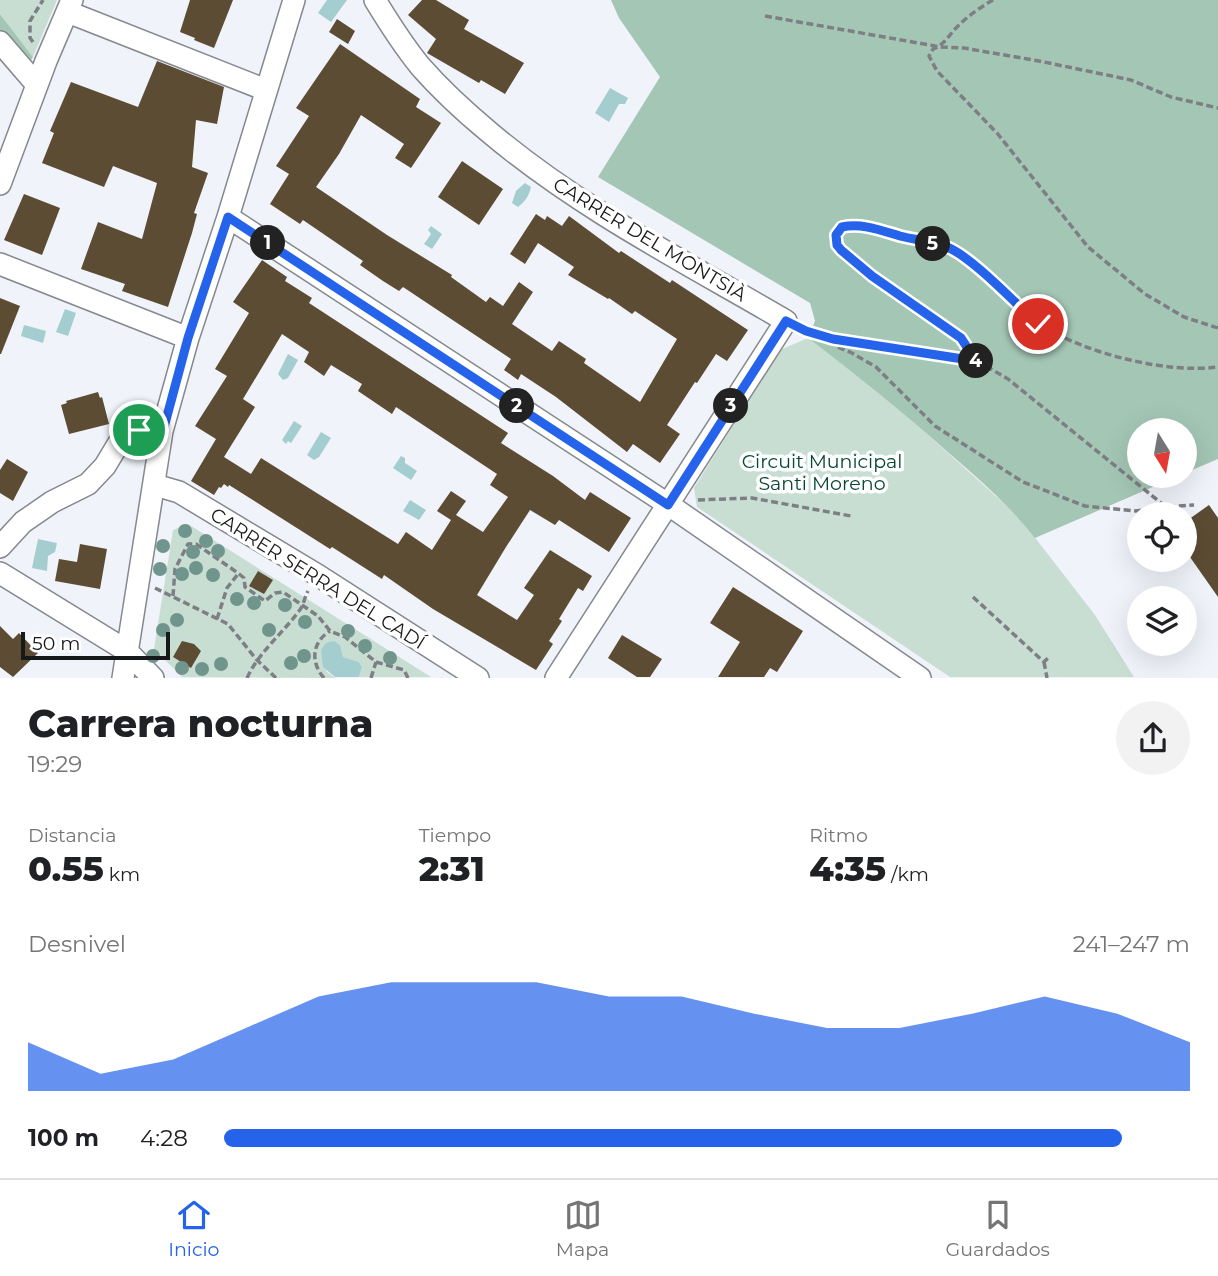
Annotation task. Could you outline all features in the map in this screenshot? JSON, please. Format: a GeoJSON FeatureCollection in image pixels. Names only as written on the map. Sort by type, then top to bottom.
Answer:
{"type":"FeatureCollection","features":[{"type":"Feature","properties":{"kind":"street"},"geometry":{"type":"LineString","coordinates":[[122,677],[163,431],[188,338],[294,0]]}},
{"type":"Feature","properties":{"kind":"street","name":"CARRER DEL MONTSIÀ"},"geometry":{"type":"LineString","coordinates":[[375,0],[421,67],[465,111],[512,151],[580,201],[786,321]]}},
{"type":"Feature","properties":{"kind":"street"},"geometry":{"type":"LineString","coordinates":[[0,184],[70,6],[267,90]]}},
{"type":"Feature","properties":{"kind":"street"},"geometry":{"type":"LineString","coordinates":[[0,43],[37,85]]}},
{"type":"Feature","properties":{"kind":"street"},"geometry":{"type":"LineString","coordinates":[[228,217],[668,505],[920,677]]}},
{"type":"Feature","properties":{"kind":"street"},"geometry":{"type":"LineString","coordinates":[[0,264],[188,338]]}},
{"type":"Feature","properties":{"kind":"street"},"geometry":{"type":"LineString","coordinates":[[556,677],[786,321]]}},
{"type":"Feature","properties":{"kind":"street"},"geometry":{"type":"LineString","coordinates":[[0,547],[23,522],[52,502],[88,484],[105,466],[120,441],[139,430],[163,431]]}},
{"type":"Feature","properties":{"kind":"street","name":"CARRER SERRA DEL CADÍ"},"geometry":{"type":"LineString","coordinates":[[155,485],[179,492],[319,576],[478,677]]}},
{"type":"Feature","properties":{"kind":"street"},"geometry":{"type":"LineString","coordinates":[[0,573],[127,651],[153,677]]}},
{"type":"Feature","properties":{"kind":"path"},"geometry":{"type":"LineString","coordinates":[[993,0],[957,27],[941,47],[933,49],[929,56],[937,71],[997,133],[1088,247],[1145,294],[1184,317],[1218,328]]}},
{"type":"Feature","properties":{"kind":"path"},"geometry":{"type":"LineString","coordinates":[[765,16],[1039,61],[1131,80],[1171,97],[1218,108]]}},
{"type":"Feature","properties":{"kind":"path"},"geometry":{"type":"LineString","coordinates":[[976,361],[961,338],[872,276],[841,250],[837,245],[836,235],[842,227],[854,224],[872,227],[947,246],[965,257],[1038,324],[1097,352],[1190,369],[1218,367]]}},
{"type":"Feature","properties":{"kind":"path"},"geometry":{"type":"LineString","coordinates":[[786,321],[806,331],[833,339],[976,361],[1008,379],[1160,502]]}},
{"type":"Feature","properties":{"kind":"path"},"geometry":{"type":"LineString","coordinates":[[833,339],[835,346],[876,367],[935,426],[1023,482],[1085,506],[1127,510]]}},
{"type":"Feature","properties":{"kind":"path"},"geometry":{"type":"LineString","coordinates":[[668,505],[696,500],[752,498],[850,516]]}},
{"type":"Feature","properties":{"kind":"path"},"geometry":{"type":"LineString","coordinates":[[173,596],[175,569],[188,544],[196,544],[238,573],[244,578],[245,587],[265,601],[280,592],[318,616],[330,631],[345,637],[376,663],[404,670],[408,677]]}},
{"type":"Feature","properties":{"kind":"path"},"geometry":{"type":"LineString","coordinates":[[217,619],[227,588],[238,573]]}},
{"type":"Feature","properties":{"kind":"path"},"geometry":{"type":"LineString","coordinates":[[153,587],[228,624],[256,659],[276,677]]}},
{"type":"Feature","properties":{"kind":"path"},"geometry":{"type":"LineString","coordinates":[[247,677],[256,659],[274,642],[302,607],[304,598],[312,587]]}},
{"type":"Feature","properties":{"kind":"path"},"geometry":{"type":"LineString","coordinates":[[973,597],[1044,662],[1047,677]]}},
{"type":"Feature","properties":{"kind":"path"},"geometry":{"type":"LineString","coordinates":[[324,677],[315,661],[315,645],[330,631]]}},
{"type":"Feature","properties":{"kind":"path"},"geometry":{"type":"LineString","coordinates":[[1044,662],[1048,658]]}},
{"type":"Feature","properties":{"kind":"path"},"geometry":{"type":"LineString","coordinates":[[371,677],[376,663]]}},
{"type":"Feature","properties":{"kind":"green space"},"geometry":{"type":"Polygon","coordinates":[[[0,0],[57,0],[33,57],[0,14],[0,0]]]}},
{"type":"Feature","properties":{"kind":"green space"},"geometry":{"type":"Polygon","coordinates":[[[611,0],[1218,0],[1218,459],[1197,468],[1197,418],[1127,418],[1127,488],[1150,488],[1035,538],[1005,504],[973,474],[898,409],[808,338],[815,321],[810,303],[598,177],[660,77],[619,18],[611,0]]]}},
{"type":"Feature","properties":{"kind":"green space"},"geometry":{"type":"Polygon","coordinates":[[[0,14],[33,57],[27,66],[0,32],[0,14]]]}},
{"type":"Feature","properties":{"kind":"green space","name":"Circuit Municipal Santi Moreno"},"geometry":{"type":"Polygon","coordinates":[[[808,338],[886,397],[1019,517],[1095,615],[1134,677],[950,677],[697,507],[694,488],[780,350],[808,338]]]}},
{"type":"Feature","properties":{"kind":"green space"},"geometry":{"type":"Polygon","coordinates":[[[188,524],[431,677],[359,677],[362,667],[359,662],[343,657],[338,643],[326,671],[335,678],[182,677],[154,649],[173,530],[188,524]]]}},
{"type":"Feature","properties":{"kind":"water"},"geometry":{"type":"Polygon","coordinates":[[[327,0],[347,0],[331,22],[318,13],[327,0]]]}},
{"type":"Feature","properties":{"kind":"water"},"geometry":{"type":"Polygon","coordinates":[[[610,88],[628,98],[625,104],[619,104],[609,122],[595,113],[610,88]]]}},
{"type":"Feature","properties":{"kind":"water"},"geometry":{"type":"Polygon","coordinates":[[[525,183],[531,187],[518,207],[512,203],[516,191],[525,183]]]}},
{"type":"Feature","properties":{"kind":"water"},"geometry":{"type":"Polygon","coordinates":[[[431,226],[442,234],[432,249],[424,244],[431,234],[428,230],[431,226]]]}},
{"type":"Feature","properties":{"kind":"water"},"geometry":{"type":"Polygon","coordinates":[[[65,309],[76,313],[68,336],[56,332],[65,309]]]}},
{"type":"Feature","properties":{"kind":"water"},"geometry":{"type":"Polygon","coordinates":[[[24,325],[46,331],[43,343],[21,336],[24,325]]]}},
{"type":"Feature","properties":{"kind":"water"},"geometry":{"type":"Polygon","coordinates":[[[288,354],[298,360],[288,378],[283,380],[278,374],[288,354]]]}},
{"type":"Feature","properties":{"kind":"water"},"geometry":{"type":"Polygon","coordinates":[[[294,421],[302,426],[291,443],[288,441],[286,444],[282,440],[294,421]]]}},
{"type":"Feature","properties":{"kind":"water"},"geometry":{"type":"Polygon","coordinates":[[[321,432],[331,438],[319,457],[314,460],[307,455],[321,432]]]}},
{"type":"Feature","properties":{"kind":"water"},"geometry":{"type":"Polygon","coordinates":[[[401,456],[405,458],[405,463],[417,471],[411,480],[393,468],[401,456]]]}},
{"type":"Feature","properties":{"kind":"water"},"geometry":{"type":"Polygon","coordinates":[[[410,500],[426,510],[419,520],[403,511],[410,500]]]}},
{"type":"Feature","properties":{"kind":"water"},"geometry":{"type":"Polygon","coordinates":[[[38,539],[57,543],[55,552],[48,556],[47,571],[32,568],[38,539]]]}},
{"type":"Feature","properties":{"kind":"water"},"geometry":{"type":"Polygon","coordinates":[[[334,641],[340,645],[343,657],[359,662],[362,667],[359,677],[335,677],[323,667],[321,650],[326,643],[334,641]]]}},
{"type":"Feature","properties":{"kind":"building"},"geometry":{"type":"Polygon","coordinates":[[[190,0],[233,0],[214,48],[180,32],[190,0]]]}},
{"type":"Feature","properties":{"kind":"building"},"geometry":{"type":"Polygon","coordinates":[[[422,0],[436,0],[469,20],[464,29],[524,63],[505,94],[481,80],[479,83],[427,53],[436,39],[408,15],[422,0]]]}},
{"type":"Feature","properties":{"kind":"building"},"geometry":{"type":"Polygon","coordinates":[[[337,19],[355,31],[348,44],[329,32],[337,19]]]}},
{"type":"Feature","properties":{"kind":"building"},"geometry":{"type":"Polygon","coordinates":[[[340,44],[420,99],[416,107],[441,123],[411,168],[395,158],[404,144],[361,115],[316,187],[452,275],[451,277],[486,302],[490,297],[503,306],[519,282],[533,292],[512,324],[552,351],[559,341],[586,359],[584,363],[640,402],[677,339],[635,311],[632,314],[568,275],[574,267],[538,243],[525,264],[510,254],[536,214],[545,220],[547,216],[562,226],[569,216],[619,253],[621,251],[670,283],[672,280],[748,330],[727,361],[716,354],[697,383],[695,382],[667,425],[680,434],[660,463],[633,444],[627,452],[556,397],[521,374],[518,380],[504,370],[511,359],[403,287],[399,291],[383,281],[360,265],[363,261],[303,220],[300,224],[270,204],[289,174],[276,166],[309,116],[296,108],[340,44]]]}},
{"type":"Feature","properties":{"kind":"building"},"geometry":{"type":"Polygon","coordinates":[[[157,61],[224,87],[217,124],[196,120],[192,167],[208,173],[168,307],[122,291],[125,284],[81,269],[98,222],[142,239],[157,183],[113,166],[104,187],[42,163],[54,133],[50,131],[71,82],[138,107],[157,61]]]}},
{"type":"Feature","properties":{"kind":"building"},"geometry":{"type":"Polygon","coordinates":[[[462,161],[503,189],[479,225],[438,197],[462,161]]]}},
{"type":"Feature","properties":{"kind":"building"},"geometry":{"type":"Polygon","coordinates":[[[24,194],[60,208],[42,255],[4,240],[24,194]]]}},
{"type":"Feature","properties":{"kind":"building"},"geometry":{"type":"Polygon","coordinates":[[[262,260],[287,277],[285,281],[312,298],[309,303],[508,433],[501,443],[585,500],[590,492],[631,518],[609,552],[559,520],[555,525],[530,510],[506,547],[477,595],[517,620],[534,595],[524,588],[550,550],[592,576],[583,591],[578,588],[559,619],[562,621],[549,641],[553,644],[536,670],[433,609],[384,575],[382,579],[332,547],[330,549],[229,485],[219,487],[214,495],[191,481],[216,439],[195,426],[227,376],[215,369],[249,313],[233,302],[262,260]],[[282,334],[243,399],[255,407],[224,457],[251,474],[261,458],[398,544],[406,532],[432,550],[451,520],[437,511],[451,491],[466,501],[456,515],[483,532],[508,497],[490,485],[497,474],[396,407],[392,414],[358,391],[362,384],[331,365],[324,376],[304,362],[309,352],[282,334]]]}},
{"type":"Feature","properties":{"kind":"building"},"geometry":{"type":"Polygon","coordinates":[[[0,298],[20,306],[1,354],[0,354],[0,298]]]}},
{"type":"Feature","properties":{"kind":"building"},"geometry":{"type":"Polygon","coordinates":[[[98,392],[100,398],[102,397],[109,424],[69,434],[61,405],[67,403],[66,401],[98,392]]]}},
{"type":"Feature","properties":{"kind":"building"},"geometry":{"type":"Polygon","coordinates":[[[7,459],[28,472],[13,501],[0,493],[0,470],[7,459]]]}},
{"type":"Feature","properties":{"kind":"building"},"geometry":{"type":"Polygon","coordinates":[[[1209,505],[1218,518],[1218,597],[1197,567],[1197,514],[1209,505]]]}},
{"type":"Feature","properties":{"kind":"building"},"geometry":{"type":"Polygon","coordinates":[[[80,544],[107,549],[100,589],[55,581],[59,559],[77,562],[80,544]]]}},
{"type":"Feature","properties":{"kind":"building"},"geometry":{"type":"Polygon","coordinates":[[[258,571],[273,580],[264,594],[249,586],[258,571]]]}},
{"type":"Feature","properties":{"kind":"building"},"geometry":{"type":"Polygon","coordinates":[[[733,587],[803,631],[777,672],[770,668],[764,677],[718,677],[740,642],[710,623],[733,587]]]}},
{"type":"Feature","properties":{"kind":"building"},"geometry":{"type":"Polygon","coordinates":[[[0,626],[13,639],[19,633],[38,653],[13,677],[0,667],[0,626]]]}},
{"type":"Feature","properties":{"kind":"building"},"geometry":{"type":"Polygon","coordinates":[[[622,635],[662,659],[650,677],[637,677],[608,658],[622,635]]]}},
{"type":"Feature","properties":{"kind":"building"},"geometry":{"type":"Polygon","coordinates":[[[182,641],[194,644],[201,651],[191,668],[173,657],[182,641]]]}},
{"type":"Feature","properties":{"kind":"route"},"geometry":{"type":"LineString","coordinates":[[139,430],[163,431],[188,338],[228,217],[668,505],[786,321],[823,337],[855,344],[976,361],[961,338],[872,276],[841,250],[837,245],[836,235],[842,227],[854,224],[872,227],[947,246],[965,257],[1038,324]]}}]}
